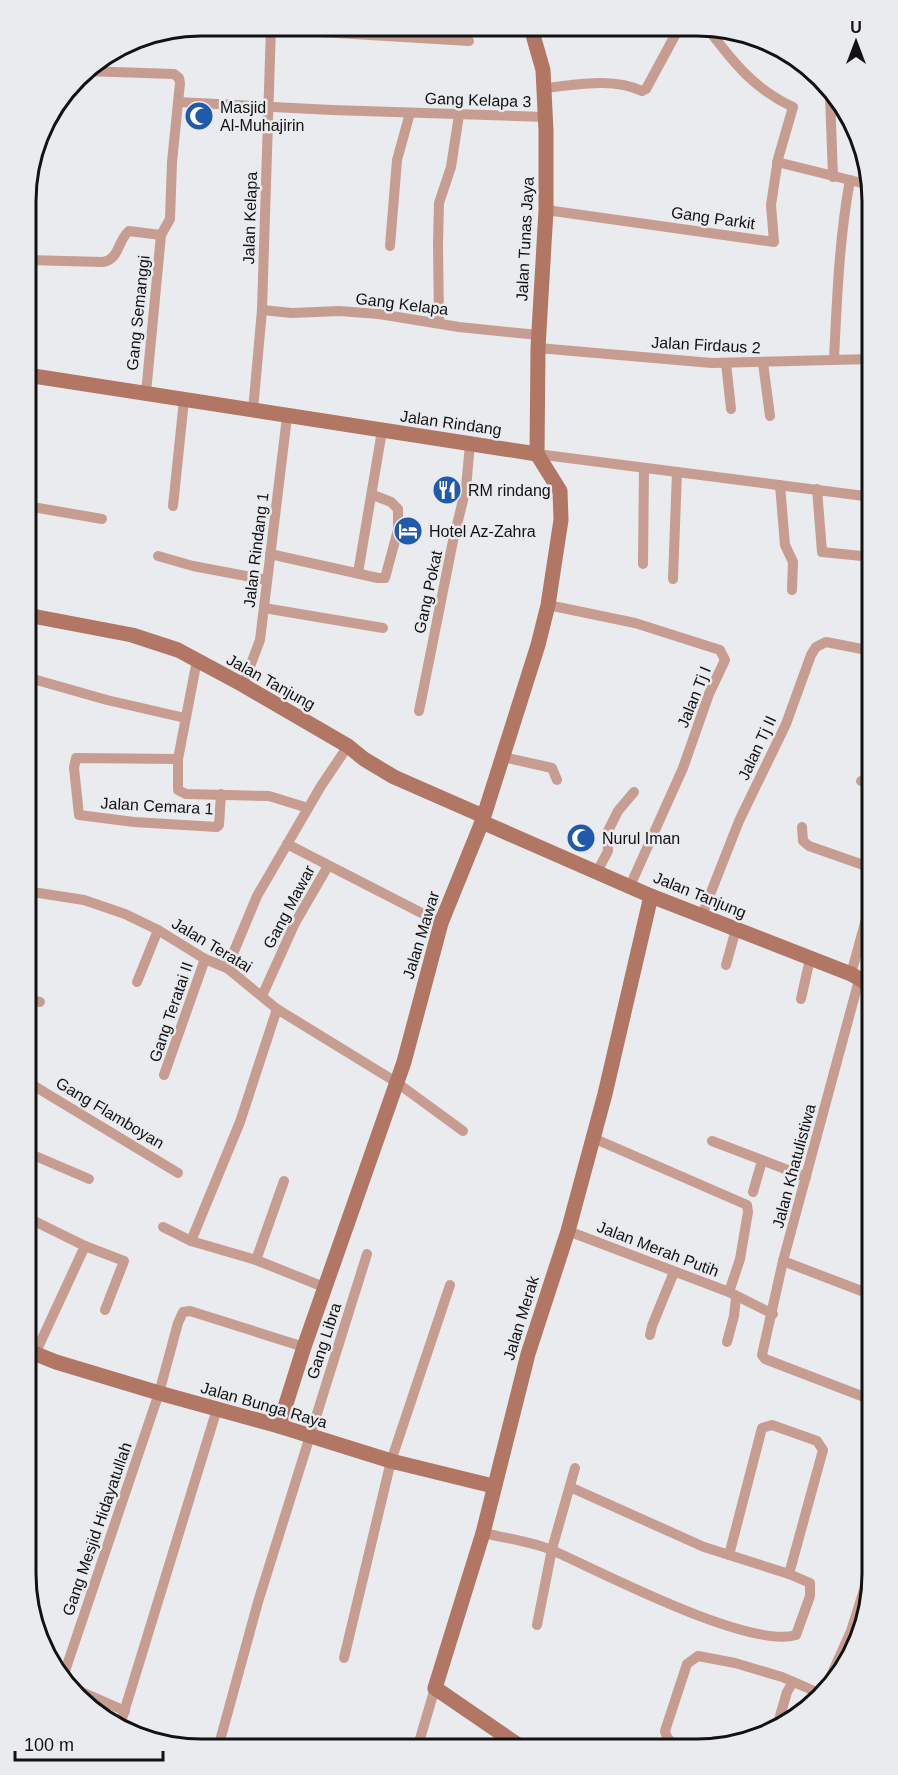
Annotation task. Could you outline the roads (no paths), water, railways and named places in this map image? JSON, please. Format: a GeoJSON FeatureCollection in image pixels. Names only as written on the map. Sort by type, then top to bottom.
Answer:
{"type":"FeatureCollection","features":[{"type":"Feature","properties":{"kind":"street","name":"Jalan Kelapa"},"geometry":{"type":"LineString","coordinates":[[253,410],[262,310],[270,36]]}},
{"type":"Feature","properties":{"kind":"street"},"geometry":{"type":"LineString","coordinates":[[384,36],[469,42]]}},
{"type":"Feature","properties":{"kind":"street","name":"Jalan Tunas Jaya"},"geometry":{"type":"LineString","coordinates":[[533,36],[543,70],[546,210],[538,341],[537,454]]}},
{"type":"Feature","properties":{"kind":"street"},"geometry":{"type":"LineString","coordinates":[[544,88],[603,83],[630,86],[642,91],[646,89],[675,36]]}},
{"type":"Feature","properties":{"kind":"street","name":"Gang Parkit"},"geometry":{"type":"LineString","coordinates":[[546,210],[774,242],[771,206],[777,162],[793,107],[778,101],[751,82],[714,37]]}},
{"type":"Feature","properties":{"kind":"street","name":"Gang Semanggi"},"geometry":{"type":"LineString","coordinates":[[99,72],[174,74],[179,78],[180,83],[170,219],[161,235],[146,393]]}},
{"type":"Feature","properties":{"kind":"street","name":"Gang Kelapa 3"},"geometry":{"type":"LineString","coordinates":[[178,102],[545,117]]}},
{"type":"Feature","properties":{"kind":"street"},"geometry":{"type":"LineString","coordinates":[[830,104],[834,177]]}},
{"type":"Feature","properties":{"kind":"street","name":"Gang Kelapa 3"},"geometry":{"type":"LineString","coordinates":[[390,246],[397,160],[410,113]]}},
{"type":"Feature","properties":{"kind":"street"},"geometry":{"type":"LineString","coordinates":[[439,323],[440,204],[451,167],[459,114]]}},
{"type":"Feature","properties":{"kind":"street"},"geometry":{"type":"LineString","coordinates":[[777,162],[861,183]]}},
{"type":"Feature","properties":{"kind":"street"},"geometry":{"type":"LineString","coordinates":[[834,359],[837,292],[845,204],[850,180]]}},
{"type":"Feature","properties":{"kind":"street","name":"Gang Semanggi"},"geometry":{"type":"LineString","coordinates":[[36,260],[110,261],[116,255],[124,235],[129,231],[161,235]]}},
{"type":"Feature","properties":{"kind":"street","name":"Gang Kelapa"},"geometry":{"type":"LineString","coordinates":[[262,310],[292,313],[339,311],[379,314],[538,341]]}},
{"type":"Feature","properties":{"kind":"street","name":"Jalan Firdaus 2"},"geometry":{"type":"LineString","coordinates":[[538,341],[726,363],[862,359]]}},
{"type":"Feature","properties":{"kind":"street"},"geometry":{"type":"LineString","coordinates":[[726,363],[731,409]]}},
{"type":"Feature","properties":{"kind":"street"},"geometry":{"type":"LineString","coordinates":[[763,363],[770,416]]}},
{"type":"Feature","properties":{"kind":"street","name":"Jalan Rindang"},"geometry":{"type":"LineString","coordinates":[[36,376],[537,454],[862,496]]}},
{"type":"Feature","properties":{"kind":"street"},"geometry":{"type":"LineString","coordinates":[[173,506],[184,400]]}},
{"type":"Feature","properties":{"kind":"street","name":"Jalan Rindang 1"},"geometry":{"type":"LineString","coordinates":[[243,685],[260,640],[287,417]]}},
{"type":"Feature","properties":{"kind":"street"},"geometry":{"type":"LineString","coordinates":[[358,573],[382,431]]}},
{"type":"Feature","properties":{"kind":"street","name":"Gang Pokat"},"geometry":{"type":"LineString","coordinates":[[419,711],[466,488],[470,444]]}},
{"type":"Feature","properties":{"kind":"street","name":"Jalan Mawar"},"geometry":{"type":"LineString","coordinates":[[279,1426],[324,1287],[404,1062],[441,923],[483,819],[538,645],[548,605],[561,520],[561,491],[537,454]]}},
{"type":"Feature","properties":{"kind":"street"},"geometry":{"type":"LineString","coordinates":[[644,468],[644,564]]}},
{"type":"Feature","properties":{"kind":"street"},"geometry":{"type":"LineString","coordinates":[[673,579],[677,472]]}},
{"type":"Feature","properties":{"kind":"street"},"geometry":{"type":"LineString","coordinates":[[780,485],[786,545],[793,562],[792,590]]}},
{"type":"Feature","properties":{"kind":"street"},"geometry":{"type":"LineString","coordinates":[[817,489],[822,552],[862,556]]}},
{"type":"Feature","properties":{"kind":"street"},"geometry":{"type":"LineString","coordinates":[[270,554],[385,578],[398,530],[398,509],[391,502],[373,495]]}},
{"type":"Feature","properties":{"kind":"street"},"geometry":{"type":"LineString","coordinates":[[36,508],[102,519]]}},
{"type":"Feature","properties":{"kind":"street"},"geometry":{"type":"LineString","coordinates":[[158,556],[193,566],[267,580]]}},
{"type":"Feature","properties":{"kind":"street","name":"Jalan Tj I"},"geometry":{"type":"LineString","coordinates":[[548,605],[636,622],[720,650],[725,660],[709,694],[683,768],[630,886]]}},
{"type":"Feature","properties":{"kind":"street"},"geometry":{"type":"LineString","coordinates":[[264,608],[383,628]]}},
{"type":"Feature","properties":{"kind":"street","name":"Jalan Tanjung"},"geometry":{"type":"LineString","coordinates":[[36,617],[132,635],[178,650],[348,746],[364,759],[394,777],[651,896],[861,980]]}},
{"type":"Feature","properties":{"kind":"street","name":"Jalan Tj II"},"geometry":{"type":"LineString","coordinates":[[702,915],[740,821],[786,724],[811,655],[816,647],[826,642],[862,649]]}},
{"type":"Feature","properties":{"kind":"street"},"geometry":{"type":"LineString","coordinates":[[197,660],[178,759],[178,790],[186,794],[269,796],[308,808]]}},
{"type":"Feature","properties":{"kind":"street"},"geometry":{"type":"LineString","coordinates":[[36,680],[107,700],[185,718]]}},
{"type":"Feature","properties":{"kind":"street","name":"Gang Mawar"},"geometry":{"type":"LineString","coordinates":[[227,968],[257,896],[308,808],[348,746]]}},
{"type":"Feature","properties":{"kind":"street"},"geometry":{"type":"LineString","coordinates":[[503,757],[552,768],[558,780]]}},
{"type":"Feature","properties":{"kind":"street","name":"Jalan Cemara 1"},"geometry":{"type":"LineString","coordinates":[[178,759],[76,758],[74,768],[79,815],[134,822],[217,827],[221,794]]}},
{"type":"Feature","properties":{"kind":"street"},"geometry":{"type":"LineString","coordinates":[[597,872],[608,851],[607,832],[618,811],[634,792]]}},
{"type":"Feature","properties":{"kind":"street"},"geometry":{"type":"LineString","coordinates":[[802,827],[803,841],[809,846],[862,865]]}},
{"type":"Feature","properties":{"kind":"street","name":"Gang Mawar"},"geometry":{"type":"LineString","coordinates":[[287,844],[441,923]]}},
{"type":"Feature","properties":{"kind":"street","name":"Gang Mawar"},"geometry":{"type":"LineString","coordinates":[[262,996],[295,923],[328,866]]}},
{"type":"Feature","properties":{"kind":"street","name":"Jalan Teratai"},"geometry":{"type":"LineString","coordinates":[[36,893],[84,900],[125,914],[158,930],[205,959],[227,968],[277,1009],[396,1082],[463,1131]]}},
{"type":"Feature","properties":{"kind":"street","name":"Jalan Merak"},"geometry":{"type":"LineString","coordinates":[[420,1739],[483,1533],[528,1354],[568,1231],[593,1138],[651,896]]}},
{"type":"Feature","properties":{"kind":"street"},"geometry":{"type":"LineString","coordinates":[[726,965],[736,929]]}},
{"type":"Feature","properties":{"kind":"street"},"geometry":{"type":"LineString","coordinates":[[137,982],[158,930]]}},
{"type":"Feature","properties":{"kind":"street"},"geometry":{"type":"LineString","coordinates":[[801,999],[810,958]]}},
{"type":"Feature","properties":{"kind":"street","name":"Gang Teratai II"},"geometry":{"type":"LineString","coordinates":[[164,1075],[205,959]]}},
{"type":"Feature","properties":{"kind":"street","name":"Jalan Khatulistiwa"},"geometry":{"type":"LineString","coordinates":[[861,980],[783,1261],[762,1355],[765,1359],[862,1396]]}},
{"type":"Feature","properties":{"kind":"street"},"geometry":{"type":"LineString","coordinates":[[36,1001],[40,1002]]}},
{"type":"Feature","properties":{"kind":"street"},"geometry":{"type":"LineString","coordinates":[[191,1241],[240,1122],[277,1009]]}},
{"type":"Feature","properties":{"kind":"street","name":"Gang Flamboyan"},"geometry":{"type":"LineString","coordinates":[[36,1087],[178,1173]]}},
{"type":"Feature","properties":{"kind":"street"},"geometry":{"type":"LineString","coordinates":[[593,1138],[747,1205],[748,1212],[732,1294],[734,1316],[727,1342]]}},
{"type":"Feature","properties":{"kind":"street"},"geometry":{"type":"LineString","coordinates":[[712,1141],[806,1177]]}},
{"type":"Feature","properties":{"kind":"street"},"geometry":{"type":"LineString","coordinates":[[36,1156],[89,1179]]}},
{"type":"Feature","properties":{"kind":"street"},"geometry":{"type":"LineString","coordinates":[[753,1192],[762,1161]]}},
{"type":"Feature","properties":{"kind":"street"},"geometry":{"type":"LineString","coordinates":[[256,1260],[284,1181]]}},
{"type":"Feature","properties":{"kind":"street"},"geometry":{"type":"LineString","coordinates":[[36,1222],[85,1246],[124,1261],[105,1310]]}},
{"type":"Feature","properties":{"kind":"street"},"geometry":{"type":"LineString","coordinates":[[163,1227],[191,1241],[256,1260],[324,1287]]}},
{"type":"Feature","properties":{"kind":"street","name":"Jalan Merah Putih"},"geometry":{"type":"LineString","coordinates":[[568,1231],[732,1294],[772,1314]]}},
{"type":"Feature","properties":{"kind":"street"},"geometry":{"type":"LineString","coordinates":[[36,1342],[85,1246]]}},
{"type":"Feature","properties":{"kind":"street","name":"Gang Libra"},"geometry":{"type":"LineString","coordinates":[[220,1739],[258,1602],[367,1254]]}},
{"type":"Feature","properties":{"kind":"street"},"geometry":{"type":"LineString","coordinates":[[783,1261],[862,1291]]}},
{"type":"Feature","properties":{"kind":"street"},"geometry":{"type":"LineString","coordinates":[[650,1335],[674,1272]]}},
{"type":"Feature","properties":{"kind":"street"},"geometry":{"type":"LineString","coordinates":[[344,1658],[392,1461],[450,1285]]}},
{"type":"Feature","properties":{"kind":"street","name":"Gang Mesjid Hidayatullah"},"geometry":{"type":"LineString","coordinates":[[66,1668],[159,1393],[178,1323],[185,1311],[304,1347]]}},
{"type":"Feature","properties":{"kind":"street","name":"Jalan Bunga Raya"},"geometry":{"type":"LineString","coordinates":[[36,1354],[159,1393],[279,1426],[392,1461],[494,1486]]}},
{"type":"Feature","properties":{"kind":"street"},"geometry":{"type":"LineString","coordinates":[[98,1702],[123,1717],[217,1409]]}},
{"type":"Feature","properties":{"kind":"street"},"geometry":{"type":"LineString","coordinates":[[729,1555],[762,1428],[772,1425],[817,1441],[823,1450],[789,1574]]}},
{"type":"Feature","properties":{"kind":"street"},"geometry":{"type":"LineString","coordinates":[[537,1625],[552,1550],[575,1468]]}},
{"type":"Feature","properties":{"kind":"street"},"geometry":{"type":"LineString","coordinates":[[483,1533],[552,1550],[637,1590],[746,1632],[785,1638],[796,1635],[812,1587],[810,1583],[704,1547],[570,1487]]}},
{"type":"Feature","properties":{"kind":"street"},"geometry":{"type":"LineString","coordinates":[[837,1660],[860,1602]]}},
{"type":"Feature","properties":{"kind":"street"},"geometry":{"type":"LineString","coordinates":[[667,1739],[665,1731],[687,1664],[698,1656],[735,1663],[782,1677],[814,1691]]}},
{"type":"Feature","properties":{"kind":"street"},"geometry":{"type":"LineString","coordinates":[[780,1716],[787,1692],[793,1682]]}},
{"type":"Feature","properties":{"kind":"street"},"geometry":{"type":"LineString","coordinates":[[435,1688],[509,1739]]}},
{"type":"Feature","properties":{"kind":"place","name":"Masjid Al-Muhajirin"},"geometry":{"type":"Point","coordinates":[199,116]}},
{"type":"Feature","properties":{"kind":"place","name":"RM rindang"},"geometry":{"type":"Point","coordinates":[447,490]}},
{"type":"Feature","properties":{"kind":"place","name":"Hotel Az-Zahra"},"geometry":{"type":"Point","coordinates":[408,531]}},
{"type":"Feature","properties":{"kind":"place","name":"Nurul Iman"},"geometry":{"type":"Point","coordinates":[581,838]}}]}
